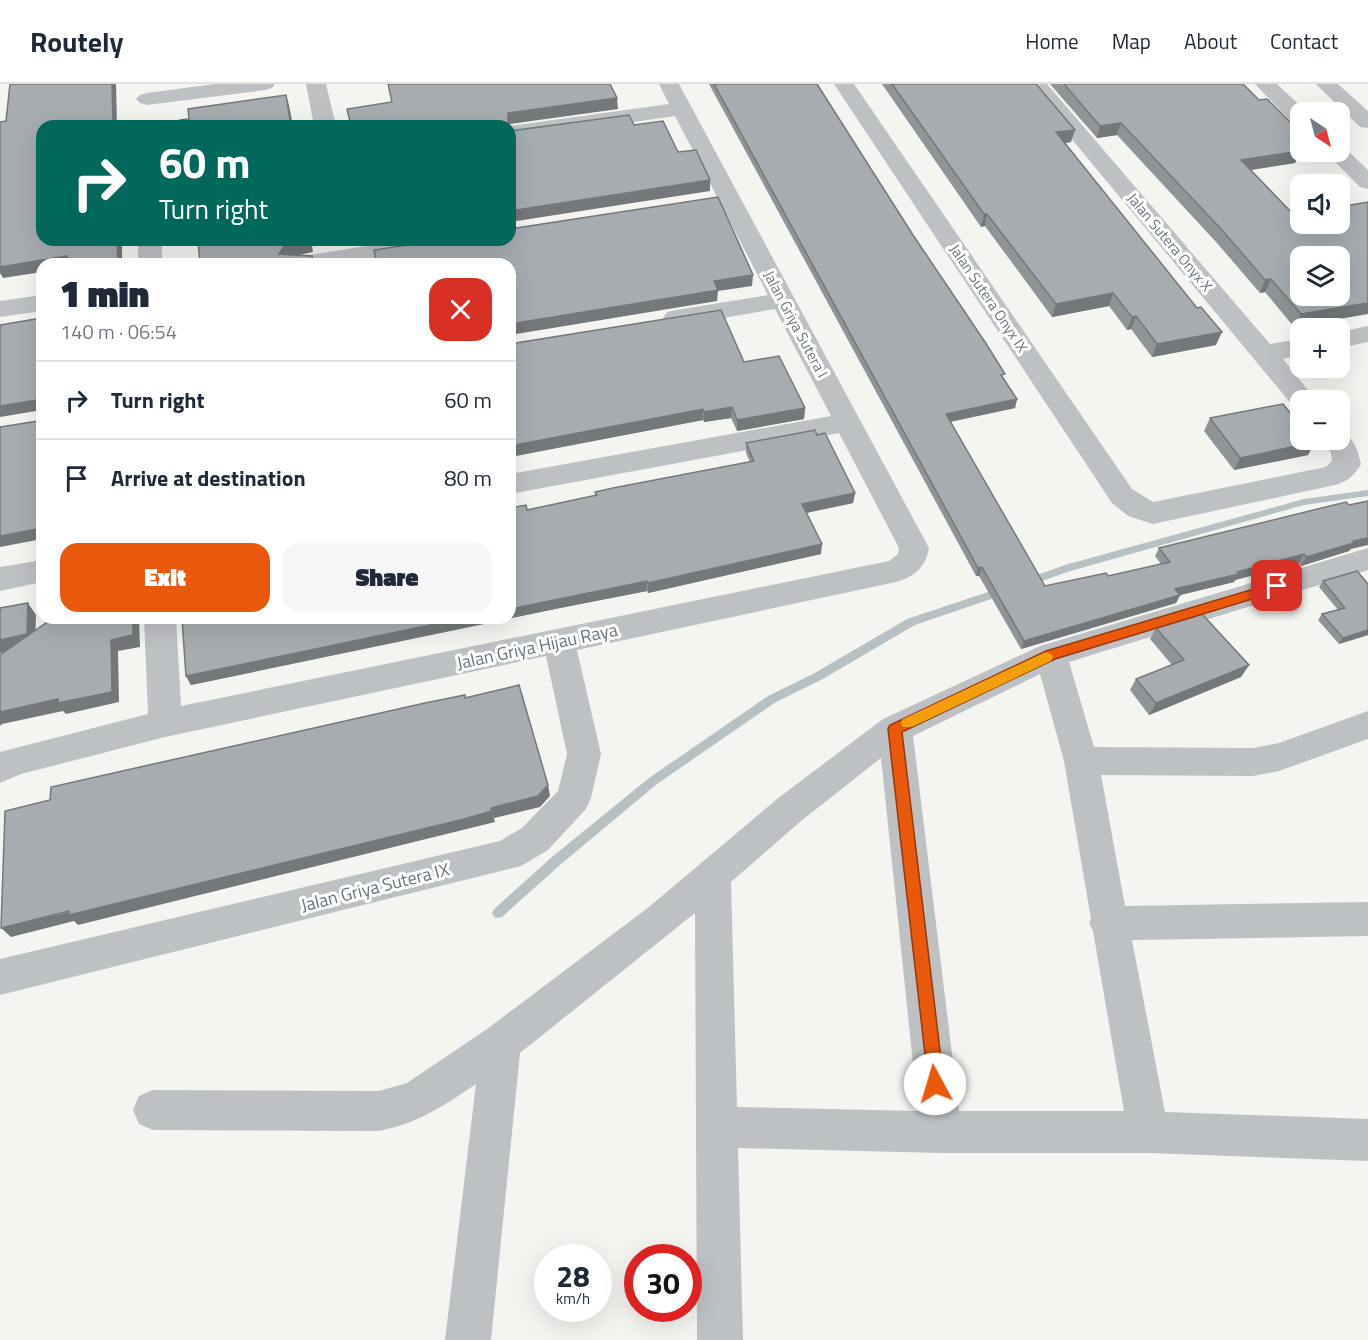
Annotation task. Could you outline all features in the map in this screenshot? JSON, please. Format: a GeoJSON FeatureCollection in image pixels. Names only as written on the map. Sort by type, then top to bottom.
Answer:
{"type":"FeatureCollection","features":[{"type":"Feature","properties":{"kind":"street"},"geometry":{"type":"LineString","coordinates":[[146,100],[265,84]]}},
{"type":"Feature","properties":{"kind":"street"},"geometry":{"type":"LineString","coordinates":[[316,84],[324,120]]}},
{"type":"Feature","properties":{"kind":"street","name":"Jalan Griya Sutera I"},"geometry":{"type":"LineString","coordinates":[[669,84],[682,109],[718,198],[784,300],[914,548],[913,556],[908,564]]}},
{"type":"Feature","properties":{"kind":"street","name":"Jalan Sutera Onyx IX"},"geometry":{"type":"LineString","coordinates":[[844,84],[1122,496],[1138,509],[1153,513],[1335,475],[1341,452]]}},
{"type":"Feature","properties":{"kind":"street","name":"Jalan Sutera Onyx X"},"geometry":{"type":"LineString","coordinates":[[1035,84],[1295,390]]}},
{"type":"Feature","properties":{"kind":"street"},"geometry":{"type":"LineString","coordinates":[[1265,84],[1290,108]]}},
{"type":"Feature","properties":{"kind":"street"},"geometry":{"type":"LineString","coordinates":[[1326,84],[1368,122]]}},
{"type":"Feature","properties":{"kind":"street"},"geometry":{"type":"LineString","coordinates":[[516,132],[682,109]]}},
{"type":"Feature","properties":{"kind":"street"},"geometry":{"type":"LineString","coordinates":[[1347,162],[1368,182]]}},
{"type":"Feature","properties":{"kind":"street"},"geometry":{"type":"LineString","coordinates":[[317,258],[350,248],[376,246]]}},
{"type":"Feature","properties":{"kind":"street"},"geometry":{"type":"LineString","coordinates":[[658,321],[784,300]]}},
{"type":"Feature","properties":{"kind":"street"},"geometry":{"type":"LineString","coordinates":[[0,309],[36,304]]}},
{"type":"Feature","properties":{"kind":"street"},"geometry":{"type":"LineString","coordinates":[[1350,338],[1368,334]]}},
{"type":"Feature","properties":{"kind":"street"},"geometry":{"type":"LineString","coordinates":[[1265,354],[1290,349]]}},
{"type":"Feature","properties":{"kind":"street"},"geometry":{"type":"LineString","coordinates":[[516,483],[848,422]]}},
{"type":"Feature","properties":{"kind":"street"},"geometry":{"type":"LineString","coordinates":[[153,1110],[379,1111],[399,1107],[421,1098],[501,1043],[662,919],[789,810],[895,729],[1051,655],[1368,559]]}},
{"type":"Feature","properties":{"kind":"street","name":"Jalan Griya Hijau Raya"},"geometry":{"type":"LineString","coordinates":[[165,723],[896,571],[908,564]]}},
{"type":"Feature","properties":{"kind":"street"},"geometry":{"type":"LineString","coordinates":[[0,579],[36,572]]}},
{"type":"Feature","properties":{"kind":"street"},"geometry":{"type":"LineString","coordinates":[[0,769],[12,762],[165,723],[160,624]]}},
{"type":"Feature","properties":{"kind":"street","name":"Jalan Griya Sutera IX"},"geometry":{"type":"LineString","coordinates":[[0,977],[508,855],[535,839],[574,798],[584,754],[560,642]]}},
{"type":"Feature","properties":{"kind":"street"},"geometry":{"type":"LineString","coordinates":[[1051,655],[1081,761],[1108,923],[1148,1131]]}},
{"type":"Feature","properties":{"kind":"street"},"geometry":{"type":"LineString","coordinates":[[1081,761],[1253,762],[1279,757],[1368,725]]}},
{"type":"Feature","properties":{"kind":"street"},"geometry":{"type":"LineString","coordinates":[[895,729],[941,1132]]}},
{"type":"Feature","properties":{"kind":"street"},"geometry":{"type":"LineString","coordinates":[[713,875],[720,1340]]}},
{"type":"Feature","properties":{"kind":"street"},"geometry":{"type":"LineString","coordinates":[[1108,923],[1368,919]]}},
{"type":"Feature","properties":{"kind":"street"},"geometry":{"type":"LineString","coordinates":[[468,1340],[501,1043]]}},
{"type":"Feature","properties":{"kind":"street"},"geometry":{"type":"LineString","coordinates":[[717,1127],[941,1132],[1148,1131],[1368,1140]]}},
{"type":"Feature","properties":{"kind":"building"},"geometry":{"type":"Polygon","coordinates":[[[10,84],[112,84],[113,120],[36,120],[36,246],[117,246],[118,258],[67,258],[67,256],[36,258],[36,261],[0,267],[0,122],[6,121],[10,84]]]}},
{"type":"Feature","properties":{"kind":"building"},"geometry":{"type":"Polygon","coordinates":[[[388,84],[610,84],[617,98],[508,113],[508,120],[350,120],[347,109],[392,102],[388,84]]]}},
{"type":"Feature","properties":{"kind":"building"},"geometry":{"type":"Polygon","coordinates":[[[714,84],[817,84],[913,235],[985,342],[1005,374],[1001,375],[1017,399],[946,414],[1045,586],[1106,573],[1108,576],[1170,562],[1159,548],[1346,502],[1349,505],[1368,501],[1368,538],[1306,557],[1304,554],[1237,572],[1239,574],[1175,589],[1180,595],[1024,641],[982,567],[978,568],[714,84]]]}},
{"type":"Feature","properties":{"kind":"building"},"geometry":{"type":"Polygon","coordinates":[[[892,84],[1036,84],[1075,130],[1056,132],[1197,308],[1201,307],[1222,332],[1157,344],[1136,316],[1132,317],[1113,293],[1056,304],[987,214],[984,214],[892,84]]]}},
{"type":"Feature","properties":{"kind":"building"},"geometry":{"type":"Polygon","coordinates":[[[1064,84],[1243,84],[1259,100],[1267,99],[1290,122],[1290,153],[1241,160],[1290,211],[1290,234],[1350,234],[1350,205],[1368,202],[1368,303],[1350,306],[1350,246],[1290,246],[1290,301],[1271,279],[1265,280],[1222,230],[1121,123],[1100,126],[1064,84]]]}},
{"type":"Feature","properties":{"kind":"building"},"geometry":{"type":"Polygon","coordinates":[[[286,95],[290,120],[180,120],[189,119],[188,109],[286,95]]]}},
{"type":"Feature","properties":{"kind":"building"},"geometry":{"type":"Polygon","coordinates":[[[629,115],[634,125],[663,121],[678,152],[696,150],[710,180],[516,210],[516,130],[629,115]]]}},
{"type":"Feature","properties":{"kind":"building"},"geometry":{"type":"Polygon","coordinates":[[[718,197],[753,275],[714,281],[718,290],[516,323],[516,258],[376,258],[374,250],[401,246],[516,246],[516,228],[718,197]]]}},
{"type":"Feature","properties":{"kind":"building"},"geometry":{"type":"Polygon","coordinates":[[[198,246],[284,246],[279,254],[312,256],[312,258],[200,258],[198,246]]]}},
{"type":"Feature","properties":{"kind":"building"},"geometry":{"type":"Polygon","coordinates":[[[1294,306],[1350,306],[1301,314],[1294,306]]]}},
{"type":"Feature","properties":{"kind":"building"},"geometry":{"type":"Polygon","coordinates":[[[721,310],[744,362],[779,356],[805,408],[737,420],[732,407],[704,412],[703,409],[516,445],[516,343],[721,310]]]}},
{"type":"Feature","properties":{"kind":"building"},"geometry":{"type":"Polygon","coordinates":[[[36,319],[36,400],[0,406],[0,325],[36,319]]]}},
{"type":"Feature","properties":{"kind":"building"},"geometry":{"type":"Polygon","coordinates":[[[1283,404],[1290,413],[1290,447],[1240,458],[1210,418],[1283,404]]]}},
{"type":"Feature","properties":{"kind":"building"},"geometry":{"type":"Polygon","coordinates":[[[36,421],[36,529],[0,536],[0,427],[36,421]]]}},
{"type":"Feature","properties":{"kind":"building"},"geometry":{"type":"Polygon","coordinates":[[[815,430],[817,435],[825,433],[855,493],[802,504],[822,544],[648,583],[647,581],[516,608],[516,507],[526,505],[527,510],[597,495],[595,492],[613,488],[754,461],[746,443],[815,430]]]}},
{"type":"Feature","properties":{"kind":"building"},"geometry":{"type":"Polygon","coordinates":[[[1357,571],[1368,584],[1368,630],[1343,638],[1322,614],[1345,608],[1323,581],[1357,571]]]}},
{"type":"Feature","properties":{"kind":"building"},"geometry":{"type":"Polygon","coordinates":[[[28,603],[27,634],[0,640],[0,608],[28,603]]]}},
{"type":"Feature","properties":{"kind":"building"},"geometry":{"type":"Polygon","coordinates":[[[1202,614],[1249,665],[1156,703],[1136,679],[1184,660],[1156,628],[1202,614]]]}},
{"type":"Feature","properties":{"kind":"building"},"geometry":{"type":"Polygon","coordinates":[[[44,624],[133,624],[133,635],[111,640],[112,692],[58,703],[58,699],[0,712],[0,655],[44,624]]]}},
{"type":"Feature","properties":{"kind":"building"},"geometry":{"type":"Polygon","coordinates":[[[182,624],[435,624],[186,676],[182,624]]]}},
{"type":"Feature","properties":{"kind":"building"},"geometry":{"type":"Polygon","coordinates":[[[519,685],[548,785],[538,796],[491,808],[492,811],[464,819],[69,915],[69,911],[1,928],[5,811],[50,800],[51,787],[425,703],[465,695],[465,698],[519,685]]]}},
{"type":"Feature","properties":{"kind":"waterway"},"geometry":{"type":"LineString","coordinates":[[1026,583],[1065,569],[1304,502],[1368,493]]}},
{"type":"Feature","properties":{"kind":"waterway"},"geometry":{"type":"LineString","coordinates":[[498,913],[556,861],[653,781],[772,699],[817,677],[911,622],[1003,591]]}},
{"type":"Feature","properties":{"kind":"slow traffic"},"geometry":{"type":"LineString","coordinates":[[907,723],[1046,657]]}},
{"type":"Feature","properties":{"kind":"route"},"geometry":{"type":"LineString","coordinates":[[935,1084],[895,729],[1051,655],[1277,586]]}}]}
